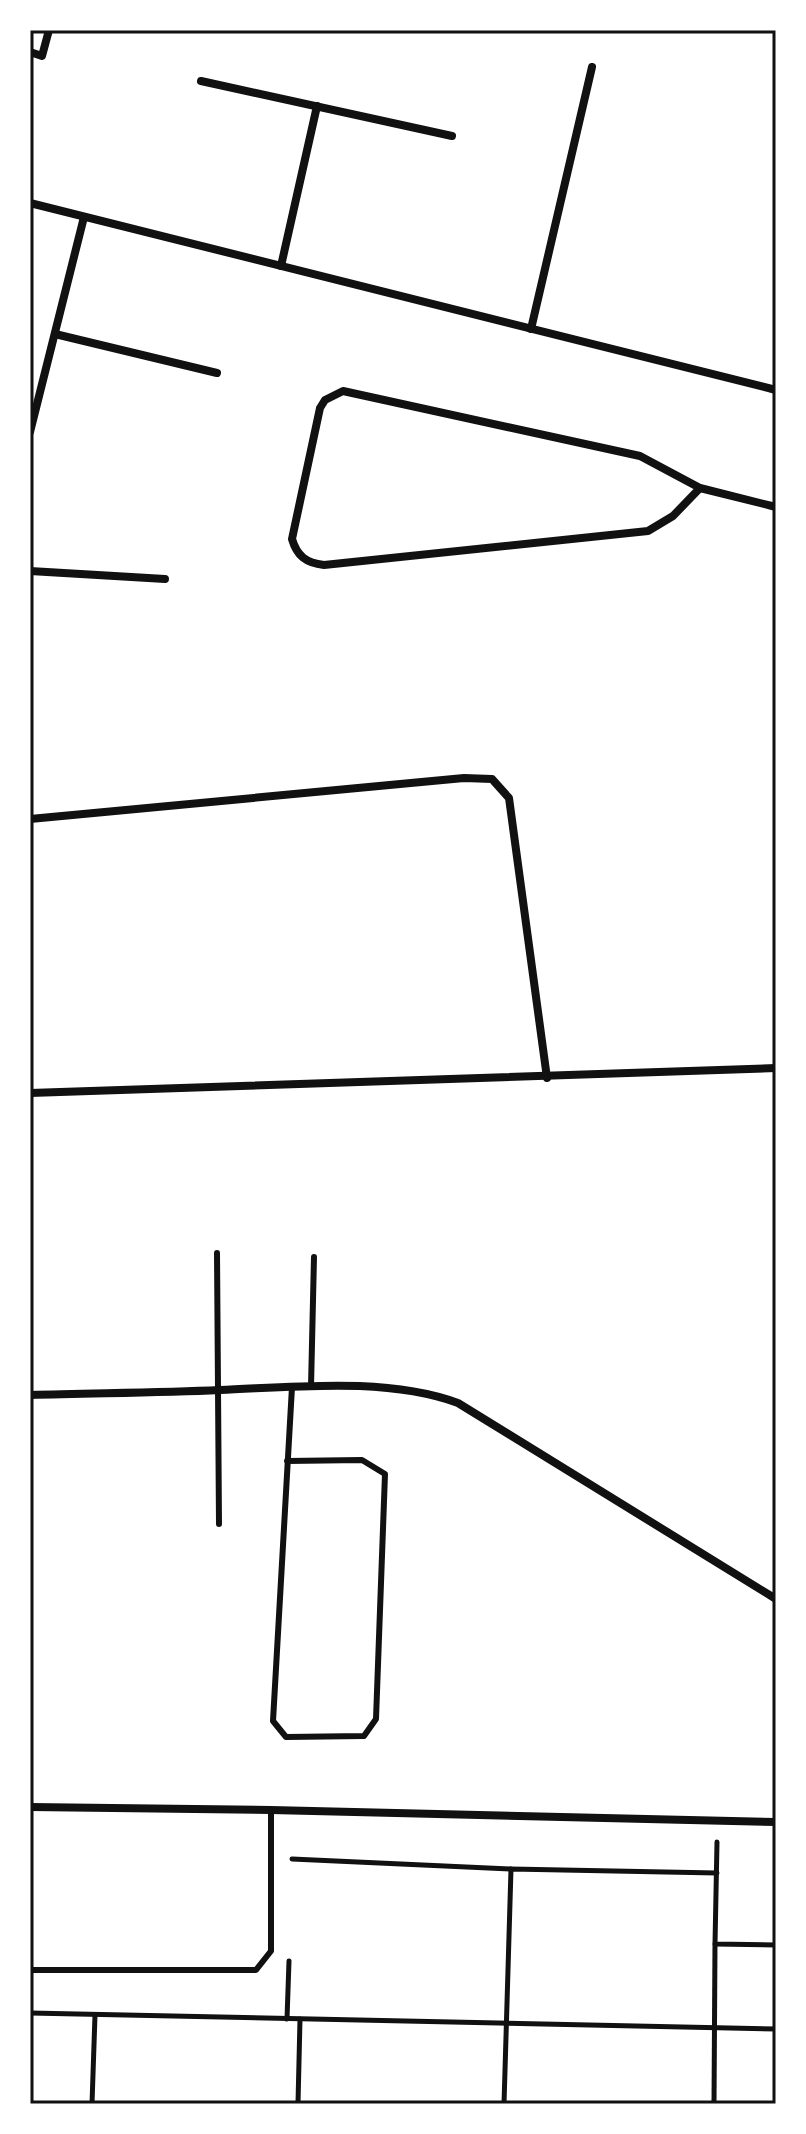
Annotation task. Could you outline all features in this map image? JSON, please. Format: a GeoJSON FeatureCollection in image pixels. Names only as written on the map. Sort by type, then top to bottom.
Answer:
{"type":"FeatureCollection","features":[{"type":"Feature","properties":{"kind":"street"},"geometry":{"type":"LineString","coordinates":[[30,52],[42,56],[49,30]]}},
{"type":"Feature","properties":{"kind":"street"},"geometry":{"type":"LineString","coordinates":[[531,329],[592,67]]}},
{"type":"Feature","properties":{"kind":"street"},"geometry":{"type":"LineString","coordinates":[[201,81],[452,136]]}},
{"type":"Feature","properties":{"kind":"street"},"geometry":{"type":"LineString","coordinates":[[281,266],[317,106]]}},
{"type":"Feature","properties":{"kind":"street"},"geometry":{"type":"LineString","coordinates":[[30,203],[776,390]]}},
{"type":"Feature","properties":{"kind":"street"},"geometry":{"type":"LineString","coordinates":[[30,432],[84,217]]}},
{"type":"Feature","properties":{"kind":"street"},"geometry":{"type":"LineString","coordinates":[[55,334],[217,373]]}},
{"type":"Feature","properties":{"kind":"street"},"geometry":{"type":"LineString","coordinates":[[700,488],[673,516],[648,531],[324,565],[302,559],[292,539],[320,408],[325,400],[343,391],[640,456],[700,488],[776,507]]}},
{"type":"Feature","properties":{"kind":"street"},"geometry":{"type":"LineString","coordinates":[[30,571],[165,579]]}},
{"type":"Feature","properties":{"kind":"street"},"geometry":{"type":"LineString","coordinates":[[30,819],[464,778],[492,779],[509,798],[547,1078]]}},
{"type":"Feature","properties":{"kind":"street"},"geometry":{"type":"LineString","coordinates":[[30,1093],[776,1068]]}},
{"type":"Feature","properties":{"kind":"street"},"geometry":{"type":"LineString","coordinates":[[30,1395],[292,1387],[397,1387],[430,1392],[458,1403],[776,1599]]}},
{"type":"Feature","properties":{"kind":"street"},"geometry":{"type":"LineString","coordinates":[[30,1807],[776,1822]]}},
{"type":"Feature","properties":{"kind":"lane"},"geometry":{"type":"LineString","coordinates":[[217,1253],[219,1524]]}},
{"type":"Feature","properties":{"kind":"lane"},"geometry":{"type":"LineString","coordinates":[[311,1387],[314,1257]]}},
{"type":"Feature","properties":{"kind":"lane"},"geometry":{"type":"LineString","coordinates":[[287,1461],[362,1460],[385,1474],[376,1719],[364,1736],[286,1737],[273,1721],[287,1461],[292,1387]]}},
{"type":"Feature","properties":{"kind":"lane"},"geometry":{"type":"LineString","coordinates":[[30,1970],[256,1970],[271,1951],[271,1810]]}},
{"type":"Feature","properties":{"kind":"path"},"geometry":{"type":"LineString","coordinates":[[714,2104],[718,1821]]}},
{"type":"Feature","properties":{"kind":"path"},"geometry":{"type":"LineString","coordinates":[[291,1873],[292,1859],[511,1869],[717,1873]]}},
{"type":"Feature","properties":{"kind":"path"},"geometry":{"type":"LineString","coordinates":[[504,2104],[511,1869]]}},
{"type":"Feature","properties":{"kind":"path"},"geometry":{"type":"LineString","coordinates":[[715,1944],[776,1945]]}},
{"type":"Feature","properties":{"kind":"path"},"geometry":{"type":"LineString","coordinates":[[287,2019],[289,1946]]}},
{"type":"Feature","properties":{"kind":"path"},"geometry":{"type":"LineString","coordinates":[[30,2013],[776,2029]]}},
{"type":"Feature","properties":{"kind":"path"},"geometry":{"type":"LineString","coordinates":[[92,2104],[95,2015]]}},
{"type":"Feature","properties":{"kind":"path"},"geometry":{"type":"LineString","coordinates":[[298,2104],[300,2019]]}}]}
